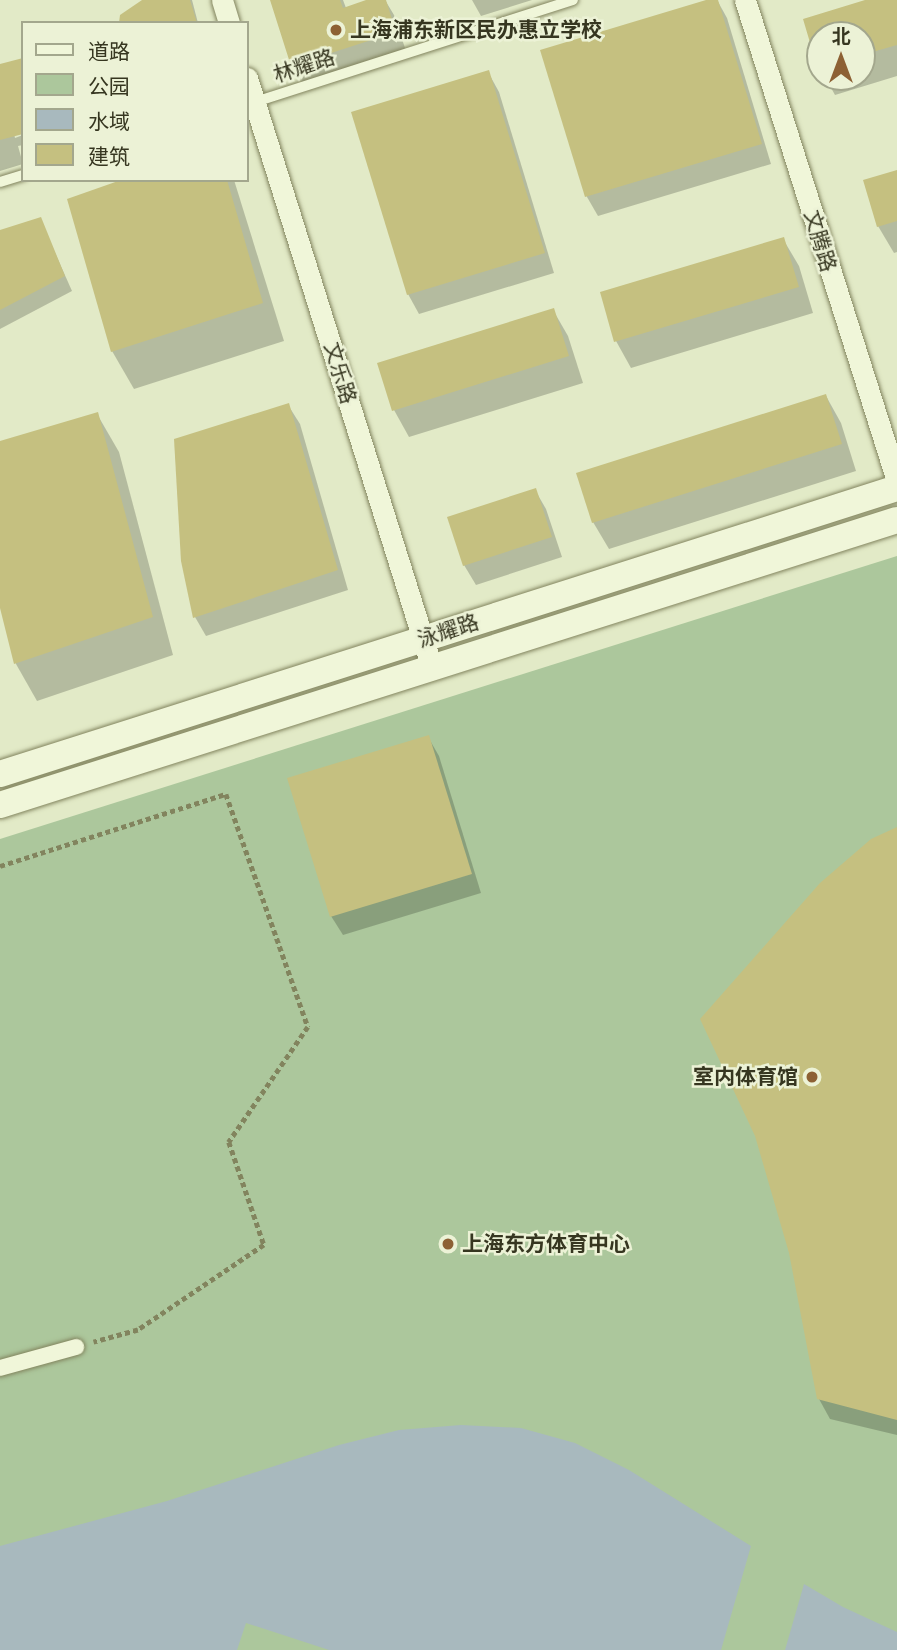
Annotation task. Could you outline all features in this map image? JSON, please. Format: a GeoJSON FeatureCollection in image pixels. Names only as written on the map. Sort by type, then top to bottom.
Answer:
{"type":"FeatureCollection","features":[{"type":"Feature","properties":{"kind":"street"},"geometry":{"type":"LineString","coordinates":[[222,0],[228,21]]}},
{"type":"Feature","properties":{"kind":"street","name":"文腾路"},"geometry":{"type":"LineString","coordinates":[[745,0],[897,481]]}},
{"type":"Feature","properties":{"kind":"street","name":"文乐路"},"geometry":{"type":"LineString","coordinates":[[248,84],[251,103],[432,668]]}},
{"type":"Feature","properties":{"kind":"street","name":"泳耀路"},"geometry":{"type":"LineString","coordinates":[[0,774],[897,488]]}},
{"type":"Feature","properties":{"kind":"street","name":"泳耀路"},"geometry":{"type":"LineString","coordinates":[[0,805],[897,520]]}},
{"type":"Feature","properties":{"kind":"street"},"geometry":{"type":"LineString","coordinates":[[0,1368],[76,1347]]}},
{"type":"Feature","properties":{"kind":"lane","name":"林耀路"},"geometry":{"type":"LineString","coordinates":[[251,103],[573,0]]}},
{"type":"Feature","properties":{"kind":"lane"},"geometry":{"type":"LineString","coordinates":[[0,182],[21,175]]}},
{"type":"Feature","properties":{"kind":"path"},"geometry":{"type":"LineString","coordinates":[[0,866],[226,794],[308,1027],[229,1142],[264,1245],[138,1330],[76,1347]]}},
{"type":"Feature","properties":{"kind":"green space","name":"上海东方体育中心"},"geometry":{"type":"Polygon","coordinates":[[[897,556],[897,1650],[0,1650],[0,839],[897,556]]]}},
{"type":"Feature","properties":{"kind":"water"},"geometry":{"type":"Polygon","coordinates":[[[461,1425],[521,1428],[575,1443],[629,1470],[751,1546],[721,1650],[329,1650],[246,1623],[237,1650],[0,1650],[0,1546],[167,1501],[339,1445],[399,1430],[461,1425]]]}},
{"type":"Feature","properties":{"kind":"water"},"geometry":{"type":"Polygon","coordinates":[[[804,1584],[843,1607],[897,1632],[897,1650],[785,1650],[804,1584]]]}},
{"type":"Feature","properties":{"kind":"building"},"geometry":{"type":"Polygon","coordinates":[[[142,0],[190,0],[196,21],[119,21],[120,15],[142,0]]]}},
{"type":"Feature","properties":{"kind":"building"},"geometry":{"type":"Polygon","coordinates":[[[270,0],[340,0],[343,8],[366,0],[386,0],[396,32],[291,66],[270,0]]]}},
{"type":"Feature","properties":{"kind":"building"},"geometry":{"type":"Polygon","coordinates":[[[706,0],[718,0],[762,144],[585,197],[540,50],[706,0]]]}},
{"type":"Feature","properties":{"kind":"building"},"geometry":{"type":"Polygon","coordinates":[[[865,0],[897,0],[897,45],[876,51],[876,21],[806,21],[806,29],[803,19],[865,0]]]}},
{"type":"Feature","properties":{"kind":"building"},"geometry":{"type":"Polygon","coordinates":[[[21,59],[21,135],[0,140],[0,64],[21,59]]]}},
{"type":"Feature","properties":{"kind":"building"},"geometry":{"type":"Polygon","coordinates":[[[489,70],[545,253],[407,295],[351,112],[489,70]]]}},
{"type":"Feature","properties":{"kind":"building"},"geometry":{"type":"Polygon","coordinates":[[[897,170],[897,221],[877,227],[863,180],[897,170]]]}},
{"type":"Feature","properties":{"kind":"building"},"geometry":{"type":"Polygon","coordinates":[[[115,182],[228,182],[263,303],[111,352],[67,199],[115,182]]]}},
{"type":"Feature","properties":{"kind":"building"},"geometry":{"type":"Polygon","coordinates":[[[41,217],[65,276],[0,310],[0,230],[41,217]]]}},
{"type":"Feature","properties":{"kind":"building"},"geometry":{"type":"Polygon","coordinates":[[[784,237],[799,287],[614,342],[600,292],[784,237]]]}},
{"type":"Feature","properties":{"kind":"building"},"geometry":{"type":"Polygon","coordinates":[[[554,308],[569,356],[392,411],[377,363],[554,308]]]}},
{"type":"Feature","properties":{"kind":"building"},"geometry":{"type":"Polygon","coordinates":[[[826,394],[842,444],[592,523],[576,473],[826,394]]]}},
{"type":"Feature","properties":{"kind":"building"},"geometry":{"type":"Polygon","coordinates":[[[289,403],[338,570],[193,618],[181,561],[174,439],[289,403]]]}},
{"type":"Feature","properties":{"kind":"building"},"geometry":{"type":"Polygon","coordinates":[[[98,412],[153,617],[14,664],[0,608],[0,441],[98,412]]]}},
{"type":"Feature","properties":{"kind":"building"},"geometry":{"type":"Polygon","coordinates":[[[536,488],[552,537],[463,566],[447,517],[536,488]]]}},
{"type":"Feature","properties":{"kind":"building"},"geometry":{"type":"Polygon","coordinates":[[[429,735],[472,874],[330,917],[287,778],[429,735]]]}},
{"type":"Feature","properties":{"kind":"building","name":"室内体育馆"},"geometry":{"type":"Polygon","coordinates":[[[897,827],[897,1420],[817,1399],[789,1253],[755,1136],[700,1019],[820,883],[871,839],[897,827]]]}},
{"type":"Feature","properties":{"kind":"place","name":"上海浦东新区民办惠立学校"},"geometry":{"type":"Point","coordinates":[336,30]}},
{"type":"Feature","properties":{"kind":"place","name":"室内体育馆"},"geometry":{"type":"Point","coordinates":[812,1077]}},
{"type":"Feature","properties":{"kind":"place","name":"上海东方体育中心"},"geometry":{"type":"Point","coordinates":[448,1244]}}]}
